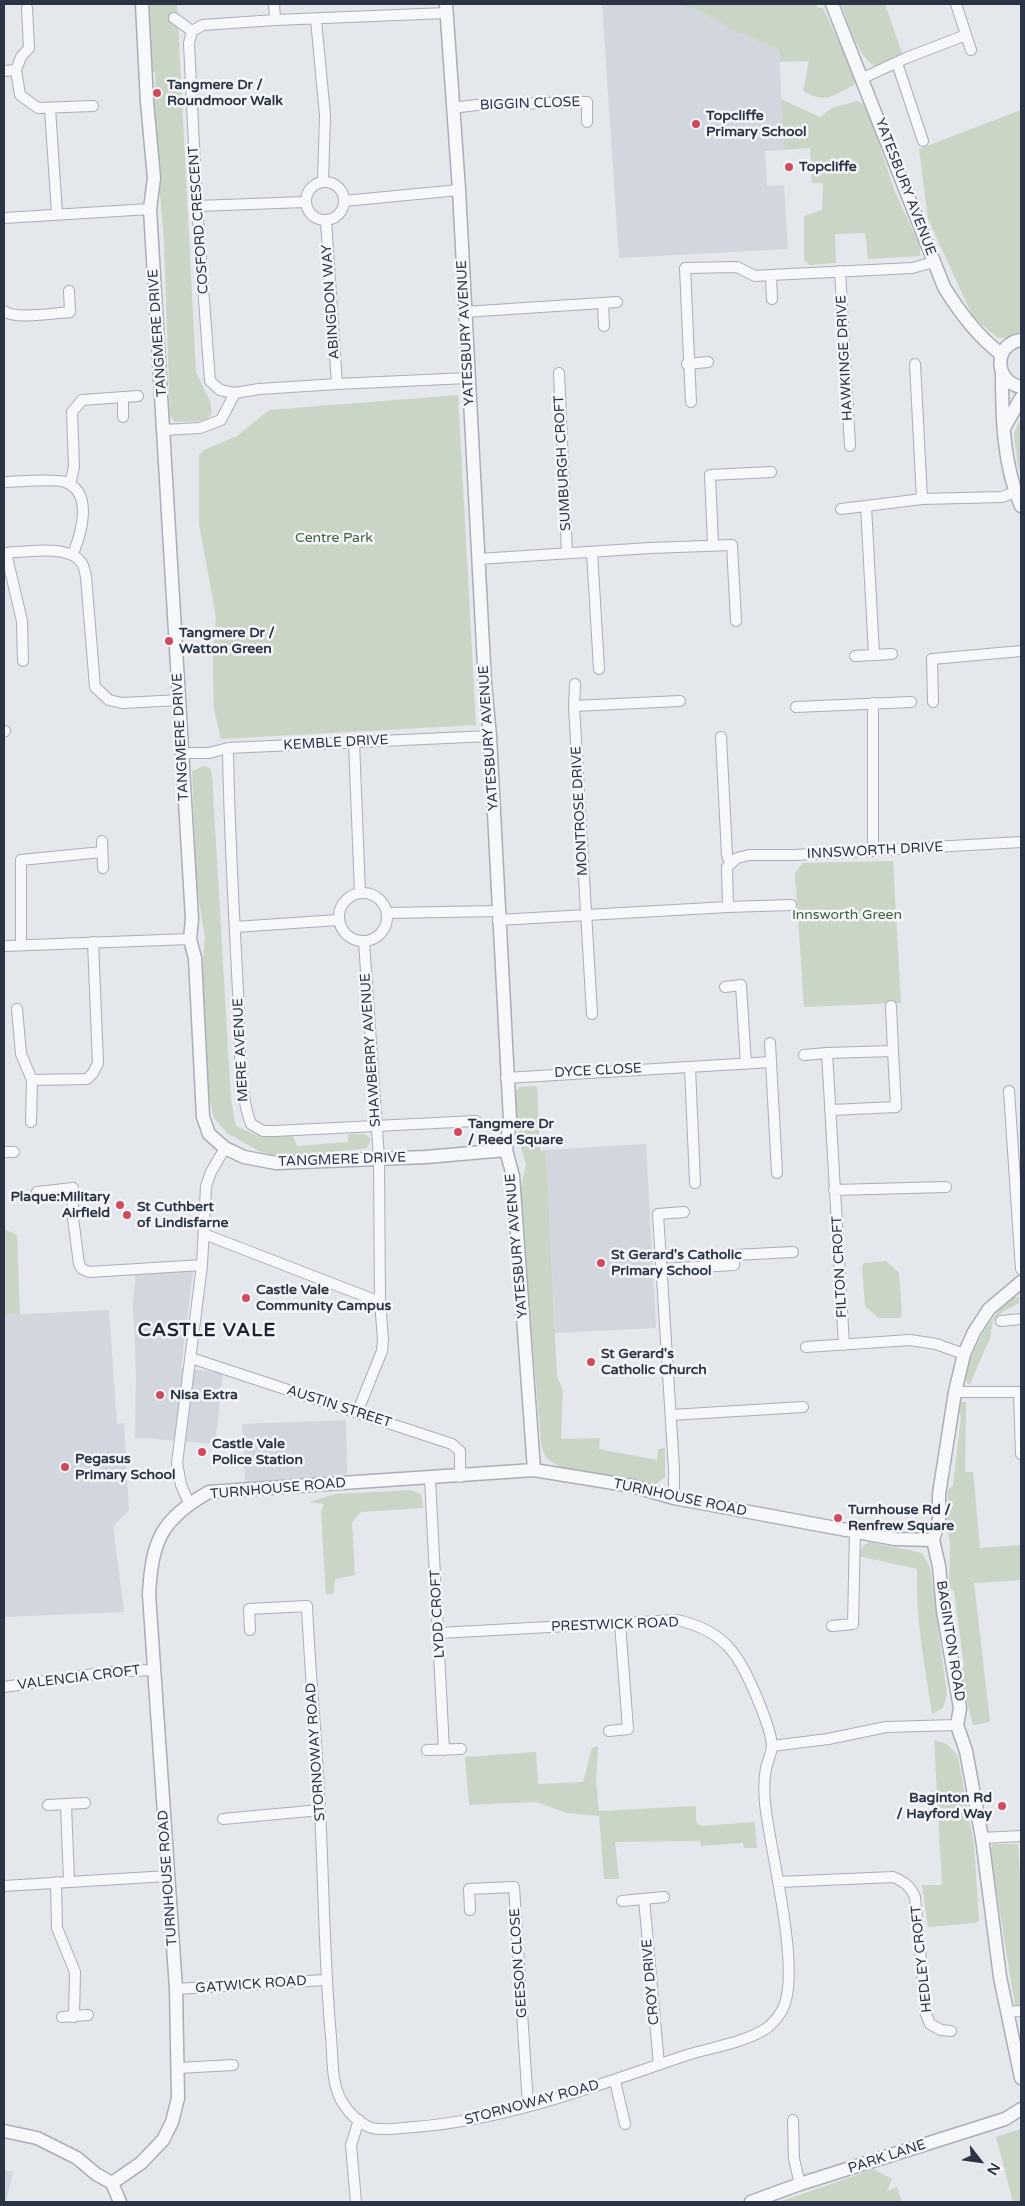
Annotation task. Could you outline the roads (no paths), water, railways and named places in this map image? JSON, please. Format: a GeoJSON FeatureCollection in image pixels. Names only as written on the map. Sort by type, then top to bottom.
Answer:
{"type":"FeatureCollection","features":[{"type":"Feature","properties":{"kind":"street","name":"TANGMERE DRIVE"},"geometry":{"type":"LineString","coordinates":[[142,4],[147,102],[154,178],[150,209],[180,700],[192,919],[190,939],[195,958],[203,1116],[209,1134],[225,1148],[244,1157],[276,1163],[426,1157],[506,1150]]}},
{"type":"Feature","properties":{"kind":"street"},"geometry":{"type":"LineString","coordinates":[[274,4],[275,20]]}},
{"type":"Feature","properties":{"kind":"street","name":"YATESBURY AVENUE"},"geometry":{"type":"LineString","coordinates":[[832,4],[944,287],[958,311],[980,337],[1001,354]]}},
{"type":"Feature","properties":{"kind":"street"},"geometry":{"type":"LineString","coordinates":[[956,4],[971,50]]}},
{"type":"Feature","properties":{"kind":"street"},"geometry":{"type":"LineString","coordinates":[[27,8],[29,48],[21,57],[16,70],[20,95],[38,108],[93,106]]}},
{"type":"Feature","properties":{"kind":"street"},"geometry":{"type":"LineString","coordinates":[[174,18],[192,31],[203,26],[275,20],[316,20],[446,9]]}},
{"type":"Feature","properties":{"kind":"street","name":"YATESBURY AVENUE"},"geometry":{"type":"LineString","coordinates":[[446,9],[459,190],[478,559],[490,736],[506,1078],[510,1120],[506,1150],[513,1176],[534,1470]]}},
{"type":"Feature","properties":{"kind":"street"},"geometry":{"type":"LineString","coordinates":[[316,20],[325,115],[323,182]]}},
{"type":"Feature","properties":{"kind":"street","name":"COSFORD CRESCENT"},"geometry":{"type":"LineString","coordinates":[[192,31],[189,43],[197,206],[210,381],[220,390],[235,393]]}},
{"type":"Feature","properties":{"kind":"street"},"geometry":{"type":"LineString","coordinates":[[862,78],[966,36]]}},
{"type":"Feature","properties":{"kind":"street"},"geometry":{"type":"LineString","coordinates":[[896,63],[923,141]]}},
{"type":"Feature","properties":{"kind":"street"},"geometry":{"type":"LineString","coordinates":[[4,71],[16,70]]}},
{"type":"Feature","properties":{"kind":"street","name":"BIGGIN CLOSE"},"geometry":{"type":"LineString","coordinates":[[453,108],[476,105],[587,102],[587,122]]}},
{"type":"Feature","properties":{"kind":"street"},"geometry":{"type":"LineString","coordinates":[[50,108],[57,214]]}},
{"type":"Feature","properties":{"kind":"street"},"geometry":{"type":"LineString","coordinates":[[323,182],[340,189],[344,201],[340,212],[326,221],[309,213],[305,202],[309,191],[323,182]]}},
{"type":"Feature","properties":{"kind":"street"},"geometry":{"type":"LineString","coordinates":[[344,201],[459,190]]}},
{"type":"Feature","properties":{"kind":"street"},"geometry":{"type":"LineString","coordinates":[[197,206],[305,202]]}},
{"type":"Feature","properties":{"kind":"street"},"geometry":{"type":"LineString","coordinates":[[4,218],[150,209]]}},
{"type":"Feature","properties":{"kind":"street","name":"ABINGDON WAY"},"geometry":{"type":"LineString","coordinates":[[326,221],[337,384]]}},
{"type":"Feature","properties":{"kind":"street"},"geometry":{"type":"LineString","coordinates":[[690,402],[685,268],[737,267],[755,276],[771,276],[912,268],[934,262]]}},
{"type":"Feature","properties":{"kind":"street","name":"HAWKINGE DRIVE"},"geometry":{"type":"LineString","coordinates":[[840,271],[850,446]]}},
{"type":"Feature","properties":{"kind":"street"},"geometry":{"type":"LineString","coordinates":[[771,276],[772,299]]}},
{"type":"Feature","properties":{"kind":"street"},"geometry":{"type":"LineString","coordinates":[[4,311],[6,314],[22,315],[70,312],[69,291]]}},
{"type":"Feature","properties":{"kind":"street"},"geometry":{"type":"LineString","coordinates":[[464,312],[617,302]]}},
{"type":"Feature","properties":{"kind":"street"},"geometry":{"type":"LineString","coordinates":[[603,303],[604,326]]}},
{"type":"Feature","properties":{"kind":"street"},"geometry":{"type":"LineString","coordinates":[[1021,340],[1011,343],[1001,354],[1000,367],[1002,373],[1006,450],[1015,492],[1021,506]]}},
{"type":"Feature","properties":{"kind":"street"},"geometry":{"type":"LineString","coordinates":[[688,364],[708,362]]}},
{"type":"Feature","properties":{"kind":"street"},"geometry":{"type":"LineString","coordinates":[[914,364],[922,499]]}},
{"type":"Feature","properties":{"kind":"street","name":"SUMBURGH CROFT"},"geometry":{"type":"LineString","coordinates":[[558,373],[567,553]]}},
{"type":"Feature","properties":{"kind":"street"},"geometry":{"type":"LineString","coordinates":[[1002,373],[1010,383],[1021,387]]}},
{"type":"Feature","properties":{"kind":"street"},"geometry":{"type":"LineString","coordinates":[[164,430],[200,428],[221,420],[235,393],[259,389],[468,378]]}},
{"type":"Feature","properties":{"kind":"street"},"geometry":{"type":"LineString","coordinates":[[70,484],[74,467],[72,412],[76,406],[82,400],[138,396]]}},
{"type":"Feature","properties":{"kind":"street"},"geometry":{"type":"LineString","coordinates":[[123,397],[123,417]]}},
{"type":"Feature","properties":{"kind":"street"},"geometry":{"type":"LineString","coordinates":[[1004,428],[1021,398]]}},
{"type":"Feature","properties":{"kind":"street"},"geometry":{"type":"LineString","coordinates":[[713,545],[710,475],[770,472]]}},
{"type":"Feature","properties":{"kind":"street"},"geometry":{"type":"LineString","coordinates":[[4,482],[64,481],[70,484],[82,499],[81,533],[73,554]]}},
{"type":"Feature","properties":{"kind":"street"},"geometry":{"type":"LineString","coordinates":[[841,509],[922,499],[1002,497],[1015,492]]}},
{"type":"Feature","properties":{"kind":"street"},"geometry":{"type":"LineString","coordinates":[[866,506],[874,654]]}},
{"type":"Feature","properties":{"kind":"street"},"geometry":{"type":"LineString","coordinates":[[478,559],[732,545],[736,621]]}},
{"type":"Feature","properties":{"kind":"street"},"geometry":{"type":"LineString","coordinates":[[23,660],[22,621],[5,553],[59,550],[73,554],[82,562],[86,577],[95,688],[109,700],[122,703],[180,700]]}},
{"type":"Feature","properties":{"kind":"street"},"geometry":{"type":"LineString","coordinates":[[592,552],[599,669]]}},
{"type":"Feature","properties":{"kind":"street"},"geometry":{"type":"LineString","coordinates":[[934,702],[932,659],[1021,651]]}},
{"type":"Feature","properties":{"kind":"street"},"geometry":{"type":"LineString","coordinates":[[855,656],[892,654]]}},
{"type":"Feature","properties":{"kind":"street","name":"MONTROSE DRIVE"},"geometry":{"type":"LineString","coordinates":[[575,684],[574,706],[586,916]]}},
{"type":"Feature","properties":{"kind":"street"},"geometry":{"type":"LineString","coordinates":[[574,706],[680,701]]}},
{"type":"Feature","properties":{"kind":"street"},"geometry":{"type":"LineString","coordinates":[[796,707],[912,702]]}},
{"type":"Feature","properties":{"kind":"street"},"geometry":{"type":"LineString","coordinates":[[873,703],[873,851]]}},
{"type":"Feature","properties":{"kind":"street","name":"KEMBLE DRIVE"},"geometry":{"type":"LineString","coordinates":[[182,753],[209,753],[228,748],[490,736]]}},
{"type":"Feature","properties":{"kind":"street"},"geometry":{"type":"LineString","coordinates":[[720,737],[727,855],[730,863],[727,867],[728,907]]}},
{"type":"Feature","properties":{"kind":"street"},"geometry":{"type":"LineString","coordinates":[[354,742],[360,893]]}},
{"type":"Feature","properties":{"kind":"street","name":"MERE AVENUE"},"geometry":{"type":"LineString","coordinates":[[228,748],[229,828],[244,1108],[251,1124],[263,1131],[476,1121]]}},
{"type":"Feature","properties":{"kind":"street"},"geometry":{"type":"LineString","coordinates":[[102,841],[103,868]]}},
{"type":"Feature","properties":{"kind":"street","name":"INNSWORTH DRIVE"},"geometry":{"type":"LineString","coordinates":[[730,863],[737,858],[749,855],[873,851],[1021,842]]}},
{"type":"Feature","properties":{"kind":"street"},"geometry":{"type":"LineString","coordinates":[[21,945],[21,860],[102,852]]}},
{"type":"Feature","properties":{"kind":"street"},"geometry":{"type":"LineString","coordinates":[[360,893],[374,896],[384,906],[387,913],[384,929],[372,940],[364,942],[344,934],[338,920],[341,905],[346,899],[360,893]]}},
{"type":"Feature","properties":{"kind":"street"},"geometry":{"type":"LineString","coordinates":[[387,913],[586,916],[791,905]]}},
{"type":"Feature","properties":{"kind":"street"},"geometry":{"type":"LineString","coordinates":[[586,916],[592,1014]]}},
{"type":"Feature","properties":{"kind":"street"},"geometry":{"type":"LineString","coordinates":[[235,927],[338,920]]}},
{"type":"Feature","properties":{"kind":"street"},"geometry":{"type":"LineString","coordinates":[[4,946],[190,939]]}},
{"type":"Feature","properties":{"kind":"street"},"geometry":{"type":"LineString","coordinates":[[32,1080],[87,1079],[93,1073],[98,1063],[93,942]]}},
{"type":"Feature","properties":{"kind":"street","name":"SHAWBERRY AVENUE"},"geometry":{"type":"LineString","coordinates":[[357,1413],[382,1351],[383,1339],[380,1302],[379,1158],[364,942]]}},
{"type":"Feature","properties":{"kind":"street"},"geometry":{"type":"LineString","coordinates":[[725,986],[741,985],[746,1064]]}},
{"type":"Feature","properties":{"kind":"street"},"geometry":{"type":"LineString","coordinates":[[831,1110],[896,1107],[891,1006]]}},
{"type":"Feature","properties":{"kind":"street"},"geometry":{"type":"LineString","coordinates":[[18,1010],[21,1054],[32,1080],[31,1122]]}},
{"type":"Feature","properties":{"kind":"street"},"geometry":{"type":"LineString","coordinates":[[770,1044],[777,1173]]}},
{"type":"Feature","properties":{"kind":"street"},"geometry":{"type":"LineString","coordinates":[[804,1055],[893,1051]]}},
{"type":"Feature","properties":{"kind":"street","name":"FILTON CROFT"},"geometry":{"type":"LineString","coordinates":[[827,1053],[844,1345]]}},
{"type":"Feature","properties":{"kind":"street","name":"DYCE CLOSE"},"geometry":{"type":"LineString","coordinates":[[506,1078],[771,1062]]}},
{"type":"Feature","properties":{"kind":"street"},"geometry":{"type":"LineString","coordinates":[[690,1067],[696,1183]]}},
{"type":"Feature","properties":{"kind":"street"},"geometry":{"type":"LineString","coordinates":[[1009,1091],[1021,1269]]}},
{"type":"Feature","properties":{"kind":"street"},"geometry":{"type":"LineString","coordinates":[[189,1503],[181,1485],[177,1464],[202,1265],[206,1186],[211,1172],[225,1148]]}},
{"type":"Feature","properties":{"kind":"street"},"geometry":{"type":"LineString","coordinates":[[834,1190],[946,1187]]}},
{"type":"Feature","properties":{"kind":"street"},"geometry":{"type":"LineString","coordinates":[[38,1192],[73,1188],[73,1218],[79,1264],[82,1270],[89,1272],[202,1265]]}},
{"type":"Feature","properties":{"kind":"street"},"geometry":{"type":"LineString","coordinates":[[674,1498],[671,1415],[658,1214],[684,1212]]}},
{"type":"Feature","properties":{"kind":"street"},"geometry":{"type":"LineString","coordinates":[[204,1234],[380,1302]]}},
{"type":"Feature","properties":{"kind":"street"},"geometry":{"type":"LineString","coordinates":[[661,1270],[734,1265],[734,1255],[794,1252]]}},
{"type":"Feature","properties":{"kind":"street","name":"BAGINTON ROAD"},"geometry":{"type":"LineString","coordinates":[[1021,1282],[990,1309],[974,1332],[964,1354],[955,1392],[939,1494],[939,1519],[933,1540],[939,1566],[943,1611],[960,1708],[956,1725],[966,1751],[982,1838],[1007,2012],[1021,2078]]}},
{"type":"Feature","properties":{"kind":"street"},"geometry":{"type":"LineString","coordinates":[[1001,1322],[1021,1319]]}},
{"type":"Feature","properties":{"kind":"street"},"geometry":{"type":"LineString","coordinates":[[806,1347],[910,1340],[936,1344],[964,1354]]}},
{"type":"Feature","properties":{"kind":"street","name":"AUSTIN STREET"},"geometry":{"type":"LineString","coordinates":[[191,1358],[452,1444],[460,1451],[460,1477]]}},
{"type":"Feature","properties":{"kind":"street"},"geometry":{"type":"LineString","coordinates":[[955,1392],[1020,1392],[1021,1454]]}},
{"type":"Feature","properties":{"kind":"street"},"geometry":{"type":"LineString","coordinates":[[671,1415],[803,1407]]}},
{"type":"Feature","properties":{"kind":"street","name":"TURNHOUSE ROAD"},"geometry":{"type":"LineString","coordinates":[[112,2183],[141,2163],[163,2140],[172,2122],[178,2098],[176,1990],[149,1594],[154,1554],[168,1521],[189,1503],[209,1492],[460,1477],[534,1470],[632,1486],[674,1498],[895,1539],[933,1540]]}},
{"type":"Feature","properties":{"kind":"street","name":"LYDD CROFT"},"geometry":{"type":"LineString","coordinates":[[430,1479],[444,1750]]}},
{"type":"Feature","properties":{"kind":"street"},"geometry":{"type":"LineString","coordinates":[[832,1626],[853,1624],[855,1531]]}},
{"type":"Feature","properties":{"kind":"street","name":"STORNOWAY ROAD"},"geometry":{"type":"LineString","coordinates":[[250,1630],[249,1609],[306,1606],[320,1810],[325,1980],[334,2075],[339,2097],[349,2112],[371,2128],[452,2124],[496,2115],[615,2081],[659,2065],[744,2039],[770,2026],[783,2009],[789,1988],[778,1882],[765,1804],[765,1773],[772,1746]]}},
{"type":"Feature","properties":{"kind":"street","name":"PRESTWICK ROAD"},"geometry":{"type":"LineString","coordinates":[[439,1633],[677,1620],[696,1624],[712,1631],[728,1646],[739,1662],[758,1698],[772,1746]]}},
{"type":"Feature","properties":{"kind":"street"},"geometry":{"type":"LineString","coordinates":[[609,1731],[628,1729],[620,1623]]}},
{"type":"Feature","properties":{"kind":"street","name":"VALENCIA CROFT"},"geometry":{"type":"LineString","coordinates":[[4,1687],[108,1672],[153,1670]]}},
{"type":"Feature","properties":{"kind":"street"},"geometry":{"type":"LineString","coordinates":[[772,1746],[828,1739],[886,1727],[956,1725]]}},
{"type":"Feature","properties":{"kind":"street"},"geometry":{"type":"LineString","coordinates":[[426,1750],[462,1749]]}},
{"type":"Feature","properties":{"kind":"street"},"geometry":{"type":"LineString","coordinates":[[48,1805],[85,1803]]}},
{"type":"Feature","properties":{"kind":"street"},"geometry":{"type":"LineString","coordinates":[[66,1805],[69,1881]]}},
{"type":"Feature","properties":{"kind":"street"},"geometry":{"type":"LineString","coordinates":[[223,1818],[320,1810]]}},
{"type":"Feature","properties":{"kind":"street"},"geometry":{"type":"LineString","coordinates":[[982,1838],[1021,1836]]}},
{"type":"Feature","properties":{"kind":"street"},"geometry":{"type":"LineString","coordinates":[[4,1886],[168,1876]]}},
{"type":"Feature","properties":{"kind":"street","name":"HEDLEY CROFT"},"geometry":{"type":"LineString","coordinates":[[778,1882],[893,1878],[904,1882],[912,1889],[915,1897],[926,2014],[930,2024],[941,2030],[951,2031]]}},
{"type":"Feature","properties":{"kind":"street"},"geometry":{"type":"LineString","coordinates":[[56,1882],[57,1928],[76,1972],[74,2017]]}},
{"type":"Feature","properties":{"kind":"street","name":"GEESON CLOSE"},"geometry":{"type":"LineString","coordinates":[[470,1910],[469,1889],[514,1887],[528,2105]]}},
{"type":"Feature","properties":{"kind":"street"},"geometry":{"type":"LineString","coordinates":[[622,1901],[664,1897]]}},
{"type":"Feature","properties":{"kind":"street","name":"CROY DRIVE"},"geometry":{"type":"LineString","coordinates":[[644,1899],[659,2065]]}},
{"type":"Feature","properties":{"kind":"street","name":"GATWICK ROAD"},"geometry":{"type":"LineString","coordinates":[[176,1990],[325,1980]]}},
{"type":"Feature","properties":{"kind":"street"},"geometry":{"type":"LineString","coordinates":[[1007,2012],[1021,2012]]}},
{"type":"Feature","properties":{"kind":"street"},"geometry":{"type":"LineString","coordinates":[[62,2017],[88,2015]]}},
{"type":"Feature","properties":{"kind":"street"},"geometry":{"type":"LineString","coordinates":[[178,2068],[233,2065]]}},
{"type":"Feature","properties":{"kind":"street"},"geometry":{"type":"LineString","coordinates":[[615,2081],[625,2124]]}},
{"type":"Feature","properties":{"kind":"street","name":"PARK LANE"},"geometry":{"type":"LineString","coordinates":[[751,2202],[800,2184],[1005,2119],[1021,2109]]}},
{"type":"Feature","properties":{"kind":"street"},"geometry":{"type":"LineString","coordinates":[[356,2202],[351,2145],[359,2120]]}},
{"type":"Feature","properties":{"kind":"street"},"geometry":{"type":"LineString","coordinates":[[793,2120],[794,2160],[800,2184]]}},
{"type":"Feature","properties":{"kind":"street"},"geometry":{"type":"LineString","coordinates":[[4,2130],[37,2138],[58,2147],[112,2183],[120,2202]]}},
{"type":"Feature","properties":{"kind":"place","name":"Tangmere Dr / Roundmoor Walk"},"geometry":{"type":"Point","coordinates":[157,93]}},
{"type":"Feature","properties":{"kind":"place","name":"Topcliffe Primary School"},"geometry":{"type":"Point","coordinates":[696,124]}},
{"type":"Feature","properties":{"kind":"place","name":"Topcliffe"},"geometry":{"type":"Point","coordinates":[789,167]}},
{"type":"Feature","properties":{"kind":"place","name":"Tangmere Dr / Watton Green"},"geometry":{"type":"Point","coordinates":[169,641]}},
{"type":"Feature","properties":{"kind":"place","name":"Tangmere Dr / Reed Square"},"geometry":{"type":"Point","coordinates":[458,1132]}},
{"type":"Feature","properties":{"kind":"place","name":"Plaque:Military Airfield"},"geometry":{"type":"Point","coordinates":[120,1205]}},
{"type":"Feature","properties":{"kind":"place","name":"St Cuthbert of Lindisfarne"},"geometry":{"type":"Point","coordinates":[127,1215]}},
{"type":"Feature","properties":{"kind":"place","name":"St Gerard's Catholic Primary School"},"geometry":{"type":"Point","coordinates":[601,1263]}},
{"type":"Feature","properties":{"kind":"place","name":"Castle Vale Community Campus"},"geometry":{"type":"Point","coordinates":[246,1298]}},
{"type":"Feature","properties":{"kind":"place","name":"St Gerard's Catholic Church"},"geometry":{"type":"Point","coordinates":[591,1362]}},
{"type":"Feature","properties":{"kind":"place","name":"Nisa Extra"},"geometry":{"type":"Point","coordinates":[160,1395]}},
{"type":"Feature","properties":{"kind":"place","name":"Castle Vale Police Station"},"geometry":{"type":"Point","coordinates":[202,1452]}},
{"type":"Feature","properties":{"kind":"place","name":"Pegasus Primary School"},"geometry":{"type":"Point","coordinates":[65,1467]}},
{"type":"Feature","properties":{"kind":"place","name":"Turnhouse Rd / Renfrew Square"},"geometry":{"type":"Point","coordinates":[838,1518]}},
{"type":"Feature","properties":{"kind":"place","name":"Baginton Rd / Hayford Way"},"geometry":{"type":"Point","coordinates":[1002,1806]}},
{"type":"Feature","properties":{"kind":"district","name":"CASTLE VALE"},"geometry":{"type":"Point","coordinates":[207,1331]}},
{"type":"Feature","properties":{"kind":"park label","name":"Centre Park"},"geometry":{"type":"Point","coordinates":[334,538]}},
{"type":"Feature","properties":{"kind":"park label","name":"Innsworth Green"},"geometry":{"type":"Point","coordinates":[847,915]}}]}
